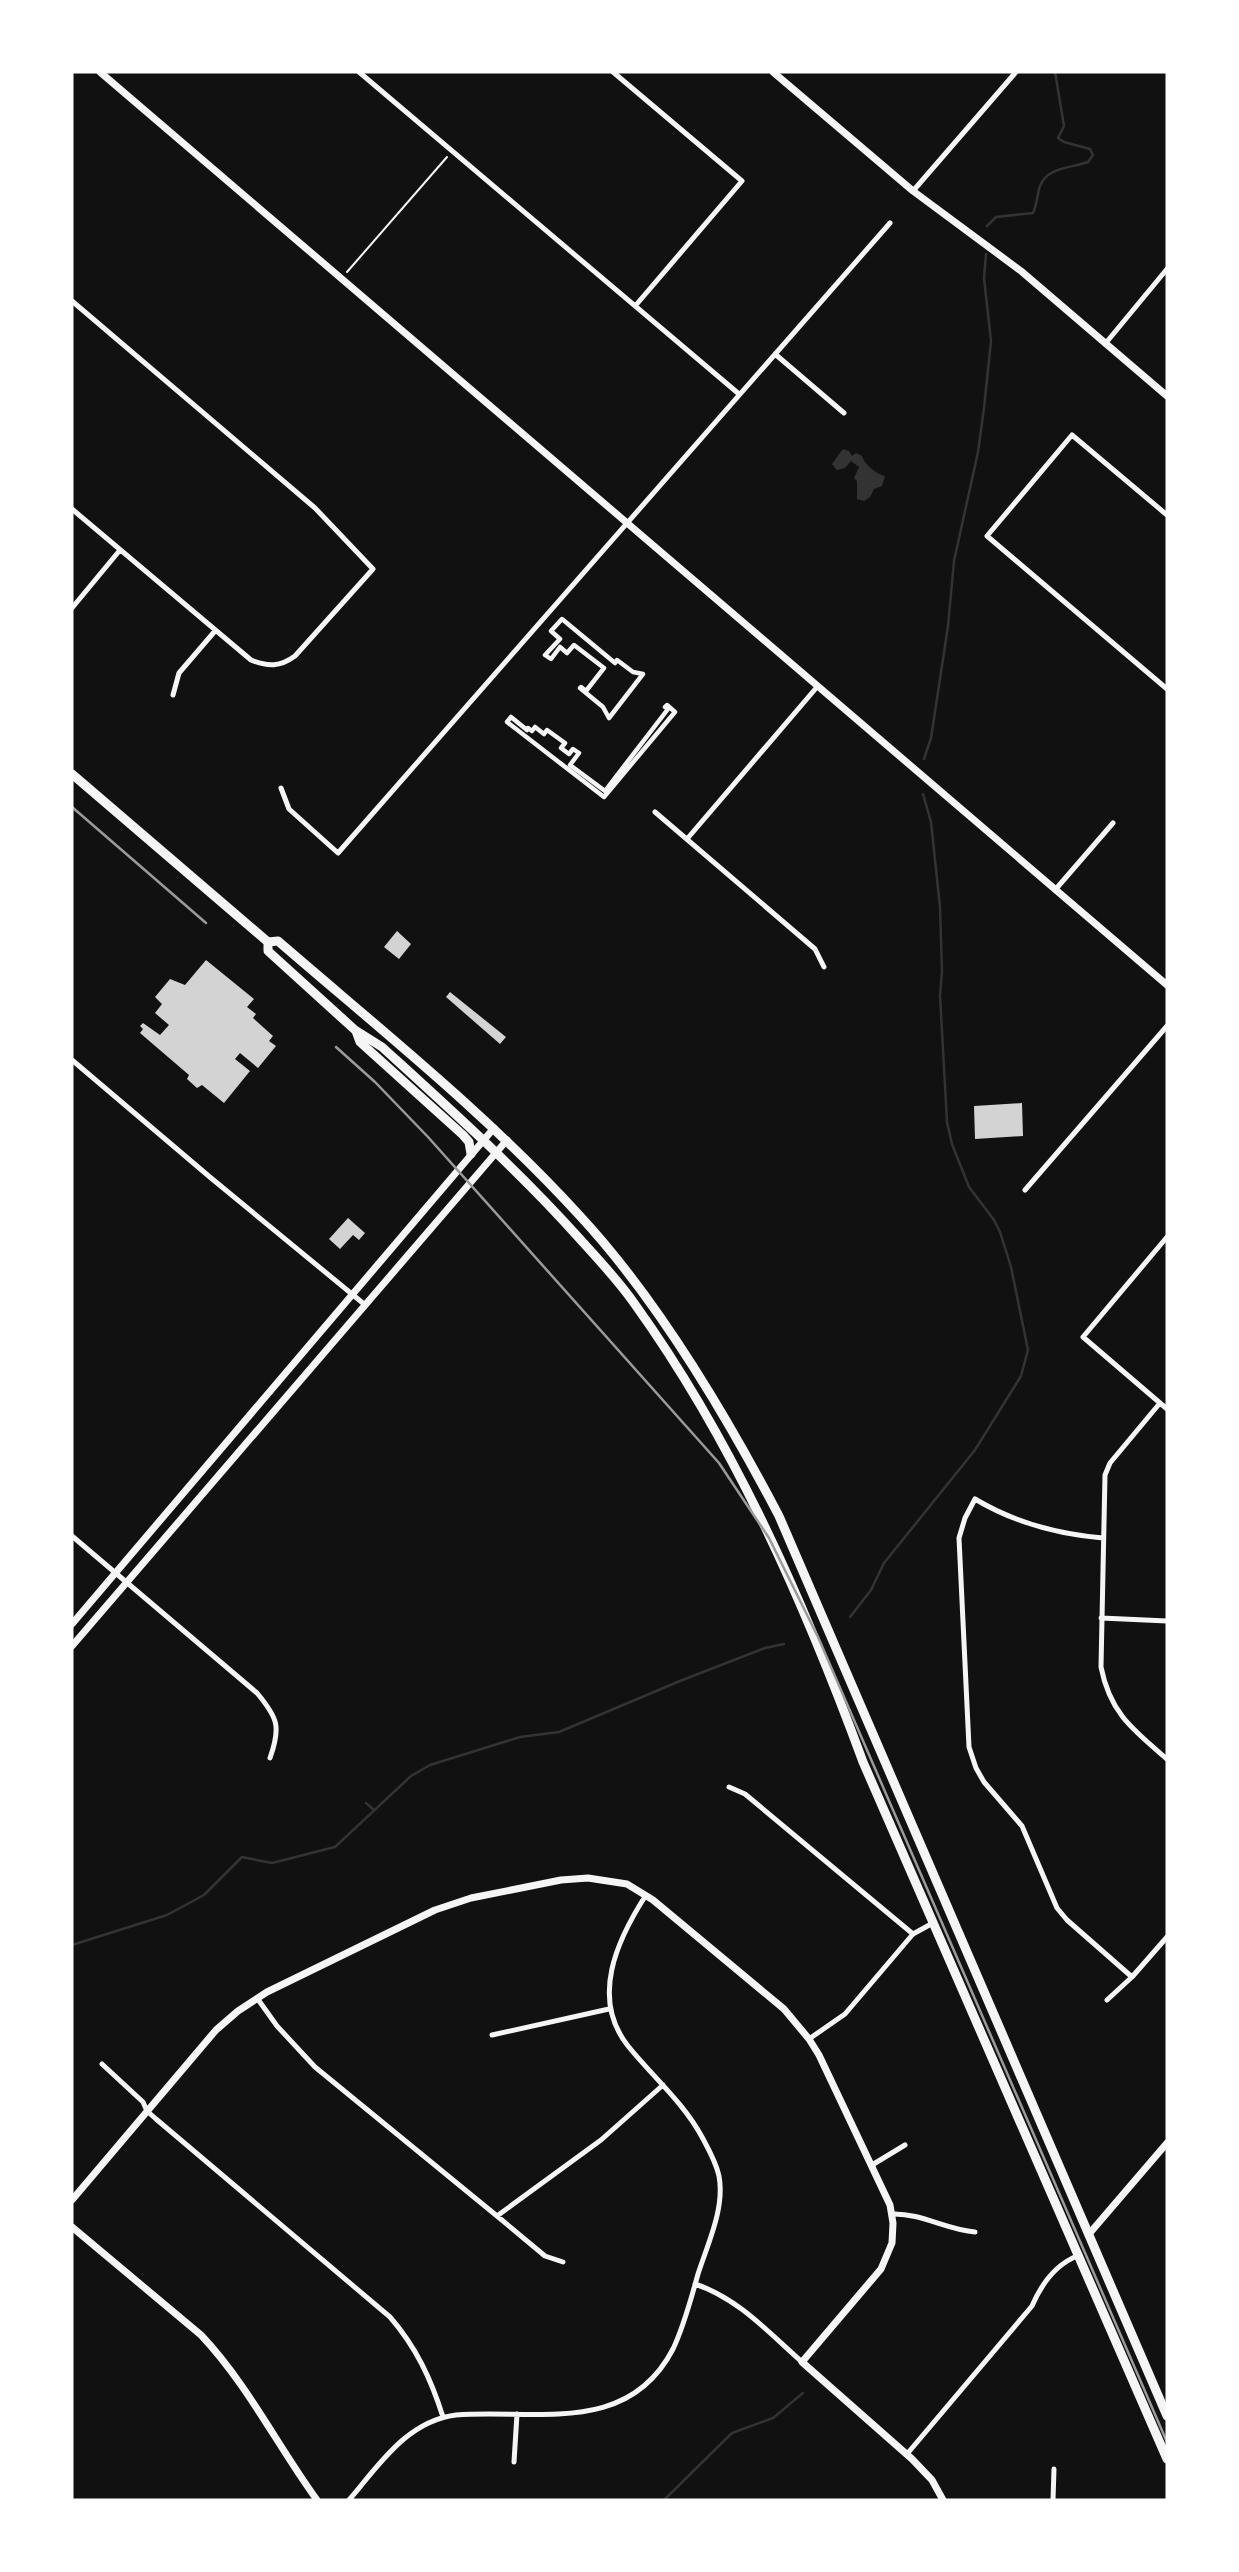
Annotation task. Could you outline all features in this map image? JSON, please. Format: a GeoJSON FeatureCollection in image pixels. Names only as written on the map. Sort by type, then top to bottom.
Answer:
{"type":"FeatureCollection","features":[{"type":"Feature","properties":{"kind":"main road"},"geometry":{"type":"LineString","coordinates":[[72,774],[268,942],[278,941],[507,1140],[581,1217],[620,1263],[669,1332],[769,1496],[1167,2416]]}},
{"type":"Feature","properties":{"kind":"main road"},"geometry":{"type":"LineString","coordinates":[[268,942],[268,951],[355,1030],[382,1047],[540,1195],[634,1302],[695,1394],[760,1515],[933,1923],[1167,2459]]}},
{"type":"Feature","properties":{"kind":"main road"},"geometry":{"type":"LineString","coordinates":[[355,1030],[360,1042],[463,1135],[469,1142],[471,1154]]}},
{"type":"Feature","properties":{"kind":"street"},"geometry":{"type":"LineString","coordinates":[[100,72],[1167,985]]}},
{"type":"Feature","properties":{"kind":"street"},"geometry":{"type":"LineString","coordinates":[[359,72],[739,394]]}},
{"type":"Feature","properties":{"kind":"street"},"geometry":{"type":"LineString","coordinates":[[613,72],[742,181],[636,305]]}},
{"type":"Feature","properties":{"kind":"street"},"geometry":{"type":"LineString","coordinates":[[774,72],[913,191],[993,248],[1167,396]]}},
{"type":"Feature","properties":{"kind":"street"},"geometry":{"type":"LineString","coordinates":[[913,191],[1016,72]]}},
{"type":"Feature","properties":{"kind":"street"},"geometry":{"type":"LineString","coordinates":[[281,788],[289,809],[338,853],[890,223]]}},
{"type":"Feature","properties":{"kind":"street"},"geometry":{"type":"LineString","coordinates":[[1105,344],[1167,269]]}},
{"type":"Feature","properties":{"kind":"street"},"geometry":{"type":"LineString","coordinates":[[72,301],[315,508],[373,569],[295,656],[285,663],[264,665],[251,660],[215,631],[72,509]]}},
{"type":"Feature","properties":{"kind":"street"},"geometry":{"type":"LineString","coordinates":[[775,354],[844,413]]}},
{"type":"Feature","properties":{"kind":"street"},"geometry":{"type":"LineString","coordinates":[[1167,515],[1072,435],[987,536],[1167,689]]}},
{"type":"Feature","properties":{"kind":"street"},"geometry":{"type":"LineString","coordinates":[[72,608],[120,550]]}},
{"type":"Feature","properties":{"kind":"street"},"geometry":{"type":"LineString","coordinates":[[562,619],[615,663],[617,660],[633,672],[643,674],[609,718],[603,707],[580,688],[586,691],[604,668],[573,645],[567,653],[560,648],[551,659],[545,655],[560,639],[551,631],[562,619]]}},
{"type":"Feature","properties":{"kind":"street"},"geometry":{"type":"LineString","coordinates":[[173,695],[179,673],[215,631]]}},
{"type":"Feature","properties":{"kind":"street"},"geometry":{"type":"LineString","coordinates":[[687,839],[817,687]]}},
{"type":"Feature","properties":{"kind":"street"},"geometry":{"type":"LineString","coordinates":[[667,705],[675,712],[604,797],[507,722],[510,717],[527,730],[528,728],[533,731],[535,727],[544,734],[547,730],[565,743],[561,748],[569,754],[573,749],[579,753],[570,765],[605,791],[668,709],[667,705]]}},
{"type":"Feature","properties":{"kind":"street"},"geometry":{"type":"LineString","coordinates":[[655,812],[815,949],[824,967]]}},
{"type":"Feature","properties":{"kind":"street"},"geometry":{"type":"LineString","coordinates":[[1055,890],[1114,823]]}},
{"type":"Feature","properties":{"kind":"street"},"geometry":{"type":"LineString","coordinates":[[1026,1190],[1167,1026]]}},
{"type":"Feature","properties":{"kind":"street"},"geometry":{"type":"LineString","coordinates":[[72,1060],[364,1304]]}},
{"type":"Feature","properties":{"kind":"street"},"geometry":{"type":"LineString","coordinates":[[72,1624],[494,1128]]}},
{"type":"Feature","properties":{"kind":"street"},"geometry":{"type":"LineString","coordinates":[[72,1646],[507,1140]]}},
{"type":"Feature","properties":{"kind":"street"},"geometry":{"type":"LineString","coordinates":[[1167,1237],[1083,1337],[1167,1409]]}},
{"type":"Feature","properties":{"kind":"street"},"geometry":{"type":"LineString","coordinates":[[1160,1403],[1110,1463],[1105,1475],[1101,1667],[1105,1688],[1116,1710],[1128,1726],[1167,1759]]}},
{"type":"Feature","properties":{"kind":"street"},"geometry":{"type":"LineString","coordinates":[[1103,1538],[1054,1532],[1023,1524],[975,1499],[959,1538],[969,1747],[984,1782],[1022,1826],[1057,1908],[1132,1977]]}},
{"type":"Feature","properties":{"kind":"street"},"geometry":{"type":"LineString","coordinates":[[72,1536],[257,1693],[269,1707],[277,1723],[276,1739],[270,1758]]}},
{"type":"Feature","properties":{"kind":"street"},"geometry":{"type":"LineString","coordinates":[[1101,1618],[1167,1620]]}},
{"type":"Feature","properties":{"kind":"street"},"geometry":{"type":"LineString","coordinates":[[729,1787],[744,1794],[913,1934]]}},
{"type":"Feature","properties":{"kind":"street"},"geometry":{"type":"LineString","coordinates":[[72,2200],[216,2030],[257,1998],[419,1917],[457,1902],[581,1878],[617,1881],[646,1895],[791,2017],[808,2039],[872,2165],[892,2214],[892,2242],[881,2269],[802,2362]]}},
{"type":"Feature","properties":{"kind":"street"},"geometry":{"type":"LineString","coordinates":[[349,2500],[400,2441],[418,2428],[443,2417],[585,2413],[610,2407],[639,2392],[657,2376],[667,2362],[677,2341],[717,2215],[720,2179],[715,2161],[694,2123],[624,2040],[609,2009],[610,1976],[615,1953],[628,1923],[646,1895]]}},
{"type":"Feature","properties":{"kind":"street"},"geometry":{"type":"LineString","coordinates":[[808,2039],[852,2007],[913,1934],[933,1923]]}},
{"type":"Feature","properties":{"kind":"street"},"geometry":{"type":"LineString","coordinates":[[1107,2000],[1132,1977],[1167,1937]]}},
{"type":"Feature","properties":{"kind":"street"},"geometry":{"type":"LineString","coordinates":[[257,1998],[277,2026],[315,2067],[545,2256],[563,2262]]}},
{"type":"Feature","properties":{"kind":"street"},"geometry":{"type":"LineString","coordinates":[[492,2035],[609,2009]]}},
{"type":"Feature","properties":{"kind":"street"},"geometry":{"type":"LineString","coordinates":[[102,2064],[144,2102],[147,2111],[390,2316],[418,2353],[443,2417]]}},
{"type":"Feature","properties":{"kind":"street"},"geometry":{"type":"LineString","coordinates":[[497,2216],[601,2140],[663,2085]]}},
{"type":"Feature","properties":{"kind":"street"},"geometry":{"type":"LineString","coordinates":[[1089,2234],[1167,2143]]}},
{"type":"Feature","properties":{"kind":"street"},"geometry":{"type":"LineString","coordinates":[[872,2165],[905,2145]]}},
{"type":"Feature","properties":{"kind":"street"},"geometry":{"type":"LineString","coordinates":[[892,2214],[928,2220],[957,2231],[975,2232]]}},
{"type":"Feature","properties":{"kind":"street"},"geometry":{"type":"LineString","coordinates":[[72,2227],[201,2335],[216,2351],[252,2397],[317,2500]]}},
{"type":"Feature","properties":{"kind":"street"},"geometry":{"type":"LineString","coordinates":[[907,2454],[1032,2306],[1039,2290],[1051,2275],[1077,2256]]}},
{"type":"Feature","properties":{"kind":"street"},"geometry":{"type":"LineString","coordinates":[[695,2284],[730,2300],[802,2362],[907,2454],[932,2480],[943,2500]]}},
{"type":"Feature","properties":{"kind":"street"},"geometry":{"type":"LineString","coordinates":[[514,2462],[517,2414]]}},
{"type":"Feature","properties":{"kind":"street"},"geometry":{"type":"LineString","coordinates":[[1053,2500],[1054,2469]]}},
{"type":"Feature","properties":{"kind":"path"},"geometry":{"type":"LineString","coordinates":[[342,278],[453,151]]}},
{"type":"Feature","properties":{"kind":"shaded area"},"geometry":{"type":"Polygon","coordinates":[[[843,449],[849,451],[852,456],[856,453],[862,456],[871,468],[885,476],[882,486],[874,489],[864,501],[857,499],[857,481],[854,478],[859,467],[851,461],[845,468],[837,470],[832,464],[843,449]]]}},
{"type":"Feature","properties":{"kind":"building"},"geometry":{"type":"Polygon","coordinates":[[[397,931],[411,944],[399,959],[384,947],[397,931]]]}},
{"type":"Feature","properties":{"kind":"building"},"geometry":{"type":"Polygon","coordinates":[[[206,960],[254,999],[247,1007],[256,1014],[253,1018],[273,1036],[269,1041],[276,1046],[258,1068],[240,1053],[235,1059],[250,1071],[224,1103],[202,1085],[197,1088],[187,1079],[189,1075],[140,1033],[143,1023],[160,1035],[169,1025],[155,1013],[162,1004],[155,997],[170,979],[185,985],[206,960]]]}},
{"type":"Feature","properties":{"kind":"building"},"geometry":{"type":"Polygon","coordinates":[[[450,992],[506,1037],[500,1044],[446,997],[450,992]]]}},
{"type":"Feature","properties":{"kind":"building"},"geometry":{"type":"Polygon","coordinates":[[[1022,1103],[1023,1136],[975,1139],[974,1106],[1022,1103]]]}},
{"type":"Feature","properties":{"kind":"building"},"geometry":{"type":"Polygon","coordinates":[[[348,1218],[365,1233],[359,1240],[353,1235],[340,1249],[329,1239],[348,1218]]]}},
{"type":"Feature","properties":{"kind":"waterway"},"geometry":{"type":"LineString","coordinates":[[987,226],[996,217],[1033,213],[1040,186],[1048,175],[1088,162],[1093,155],[1090,149],[1058,138],[1064,126],[1055,72]]}},
{"type":"Feature","properties":{"kind":"waterway"},"geometry":{"type":"LineString","coordinates":[[924,759],[931,738],[948,626],[954,561],[978,452],[984,408],[991,341],[984,278],[986,254]]}},
{"type":"Feature","properties":{"kind":"waterway"},"geometry":{"type":"LineString","coordinates":[[850,1617],[871,1590],[884,1563],[975,1450],[1021,1376],[1028,1350],[1011,1267],[1000,1232],[969,1187],[952,1144],[947,1122],[940,995],[940,907],[931,822],[923,794]]}},
{"type":"Feature","properties":{"kind":"waterway"},"geometry":{"type":"LineString","coordinates":[[72,1945],[167,1915],[204,1895],[242,1857],[272,1863],[335,1847],[411,1776],[430,1765],[520,1737],[559,1732],[680,1681],[765,1648],[784,1644]]}},
{"type":"Feature","properties":{"kind":"waterway"},"geometry":{"type":"LineString","coordinates":[[366,1803],[374,1810]]}},
{"type":"Feature","properties":{"kind":"waterway"},"geometry":{"type":"LineString","coordinates":[[664,2500],[732,2433],[773,2418],[803,2393]]}},
{"type":"Feature","properties":{"kind":"railway"},"geometry":{"type":"LineString","coordinates":[[72,807],[206,923]]}},
{"type":"Feature","properties":{"kind":"railway"},"geometry":{"type":"LineString","coordinates":[[336,1047],[375,1082],[428,1137],[719,1463],[769,1538],[818,1637],[1167,2442]]}}]}
